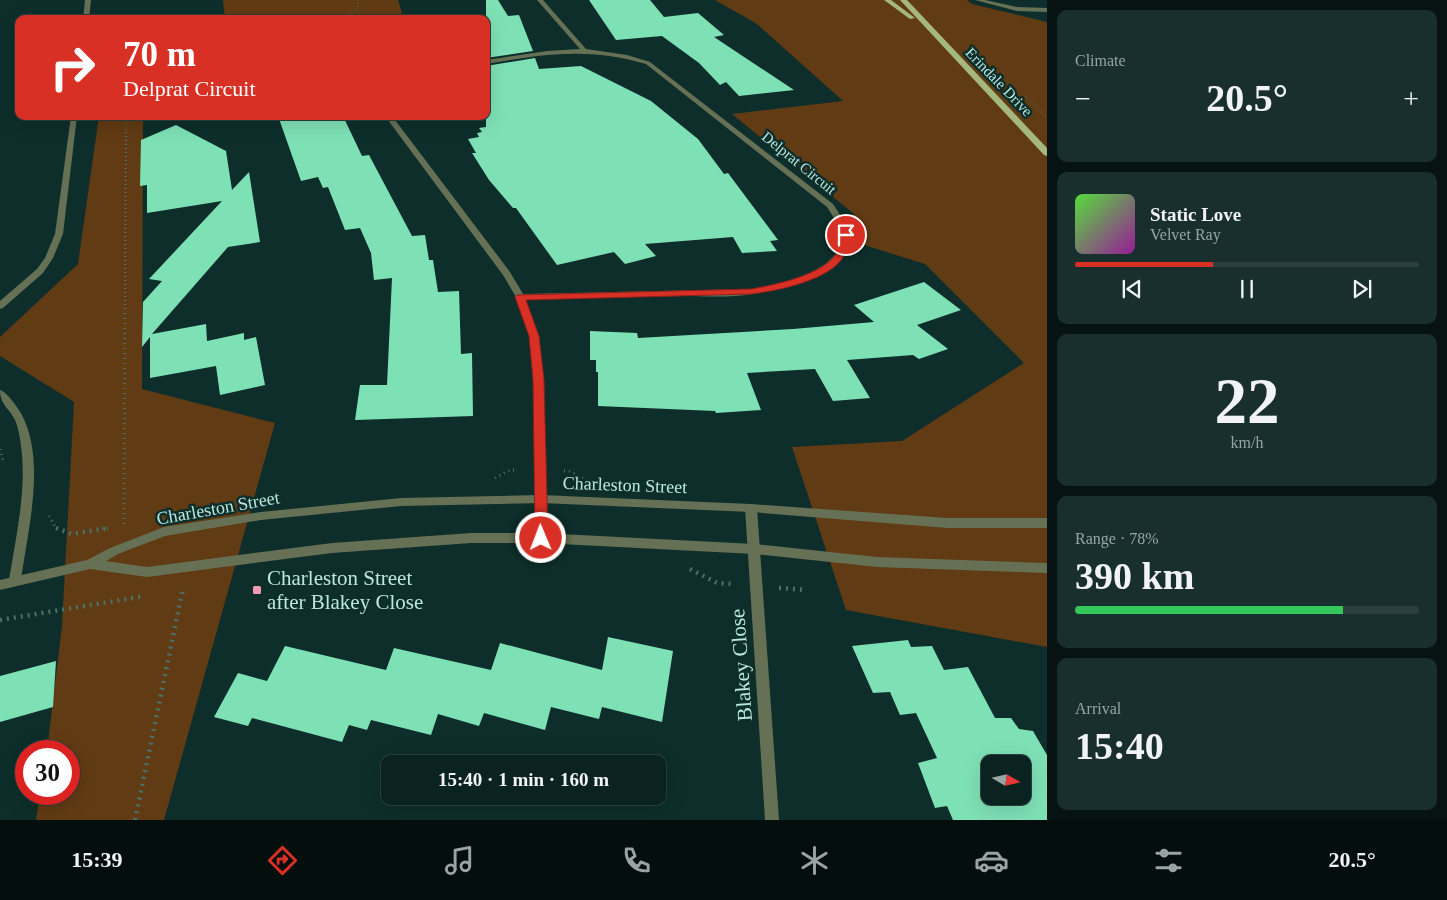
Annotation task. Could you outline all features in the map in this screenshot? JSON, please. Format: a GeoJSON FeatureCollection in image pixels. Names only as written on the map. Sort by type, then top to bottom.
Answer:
{"type":"FeatureCollection","features":[{"type":"Feature","properties":{"kind":"main road","name":"Erindale Drive"},"geometry":{"type":"LineString","coordinates":[[887,0],[930,31]]}},
{"type":"Feature","properties":{"kind":"main road","name":"Erindale Drive"},"geometry":{"type":"LineString","coordinates":[[903,0],[930,31],[1047,153]]}},
{"type":"Feature","properties":{"kind":"street"},"geometry":{"type":"LineString","coordinates":[[86,15],[88,0]]}},
{"type":"Feature","properties":{"kind":"street"},"geometry":{"type":"LineString","coordinates":[[540,0],[583,49]]}},
{"type":"Feature","properties":{"kind":"street"},"geometry":{"type":"LineString","coordinates":[[978,0],[1018,9],[1047,10]]}},
{"type":"Feature","properties":{"kind":"street","name":"Delprat Circuit"},"geometry":{"type":"LineString","coordinates":[[490,61],[551,51],[583,49],[630,56],[655,67],[830,206],[838,216],[846,235],[840,254],[833,263],[808,278],[751,292],[520,297]]}},
{"type":"Feature","properties":{"kind":"street"},"geometry":{"type":"LineString","coordinates":[[0,306],[40,271],[49,258],[59,234],[73,120]]}},
{"type":"Feature","properties":{"kind":"street"},"geometry":{"type":"LineString","coordinates":[[391,120],[507,274],[520,297],[534,336],[539,380],[541,538]]}},
{"type":"Feature","properties":{"kind":"street"},"geometry":{"type":"LineString","coordinates":[[0,393],[15,411],[23,428],[29,465],[15,580]]}},
{"type":"Feature","properties":{"kind":"street","name":"Charleston Street"},"geometry":{"type":"LineString","coordinates":[[0,585],[90,564],[114,551],[164,532],[261,516],[402,502],[541,499],[751,508],[947,523],[1047,523]]}},
{"type":"Feature","properties":{"kind":"street","name":"Blakey Close"},"geometry":{"type":"LineString","coordinates":[[751,508],[772,820]]}},
{"type":"Feature","properties":{"kind":"street","name":"Charleston Street"},"geometry":{"type":"LineString","coordinates":[[90,564],[147,572],[332,548],[472,538],[541,538],[754,550],[877,562],[1047,568]]}},
{"type":"Feature","properties":{"kind":"path"},"geometry":{"type":"LineString","coordinates":[[350,15],[358,8],[358,0]]}},
{"type":"Feature","properties":{"kind":"path"},"geometry":{"type":"LineString","coordinates":[[124,524],[126,120]]}},
{"type":"Feature","properties":{"kind":"path"},"geometry":{"type":"LineString","coordinates":[[685,568],[717,583]]}},
{"type":"Feature","properties":{"kind":"path"},"geometry":{"type":"LineString","coordinates":[[174,591],[193,588]]}},
{"type":"Feature","properties":{"kind":"path"},"geometry":{"type":"LineString","coordinates":[[135,820],[184,589]]}},
{"type":"Feature","properties":{"kind":"path"},"geometry":{"type":"LineString","coordinates":[[0,620],[154,594]]}},
{"type":"Feature","properties":{"kind":"shaded area"},"geometry":{"type":"Polygon","coordinates":[[[223,0],[398,0],[402,13],[397,15],[225,15],[223,0]]]}},
{"type":"Feature","properties":{"kind":"shaded area"},"geometry":{"type":"Polygon","coordinates":[[[715,0],[967,0],[972,4],[1047,22],[1047,647],[846,610],[792,447],[902,441],[1024,363],[925,264],[861,244],[854,214],[732,114],[843,101],[757,24],[715,0]]]}},
{"type":"Feature","properties":{"kind":"shaded area"},"geometry":{"type":"Polygon","coordinates":[[[98,120],[143,120],[142,389],[275,423],[164,820],[36,820],[38,805],[80,805],[80,740],[48,740],[62,626],[74,402],[0,356],[0,337],[78,264],[98,120]]]}},
{"type":"Feature","properties":{"kind":"building"},"geometry":{"type":"Polygon","coordinates":[[[486,0],[498,0],[508,16],[519,15],[533,51],[490,57],[490,15],[486,15],[486,0]]]}},
{"type":"Feature","properties":{"kind":"building"},"geometry":{"type":"Polygon","coordinates":[[[589,0],[650,0],[664,17],[698,13],[724,35],[714,37],[794,90],[739,96],[726,82],[720,85],[699,63],[662,36],[616,40],[589,0]]]}},
{"type":"Feature","properties":{"kind":"building"},"geometry":{"type":"Polygon","coordinates":[[[535,58],[539,69],[581,66],[651,101],[698,139],[724,174],[728,173],[778,240],[770,241],[777,251],[742,253],[733,237],[645,244],[656,256],[625,264],[614,252],[557,265],[516,208],[513,208],[489,180],[472,153],[476,153],[468,139],[479,137],[477,133],[482,132],[479,128],[486,127],[486,120],[490,120],[490,65],[535,58]]]}},
{"type":"Feature","properties":{"kind":"building"},"geometry":{"type":"Polygon","coordinates":[[[279,120],[345,120],[362,156],[369,155],[412,236],[425,235],[429,260],[433,260],[438,292],[459,291],[461,354],[472,353],[473,416],[355,420],[360,385],[387,385],[392,278],[374,280],[371,253],[360,228],[345,230],[328,187],[323,188],[318,177],[301,181],[279,120]]]}},
{"type":"Feature","properties":{"kind":"building"},"geometry":{"type":"Polygon","coordinates":[[[176,125],[226,151],[232,190],[249,172],[260,242],[228,247],[152,334],[206,324],[207,341],[244,333],[244,340],[256,337],[265,385],[220,395],[216,366],[150,378],[150,337],[142,347],[143,302],[162,281],[149,279],[222,201],[147,213],[147,185],[140,186],[141,140],[176,125]]]}},
{"type":"Feature","properties":{"kind":"building"},"geometry":{"type":"Polygon","coordinates":[[[924,282],[961,310],[917,325],[948,349],[919,359],[913,355],[847,360],[870,398],[833,401],[815,369],[747,373],[761,410],[716,413],[715,411],[598,406],[598,372],[596,372],[596,360],[590,360],[590,331],[637,333],[638,338],[793,329],[874,322],[854,305],[924,282]]]}},
{"type":"Feature","properties":{"kind":"building"},"geometry":{"type":"Polygon","coordinates":[[[608,637],[673,651],[662,722],[602,707],[599,719],[551,707],[545,730],[484,713],[479,726],[438,714],[431,735],[371,720],[367,730],[349,725],[342,742],[252,718],[248,726],[214,717],[238,673],[267,681],[285,646],[386,670],[394,648],[491,670],[500,643],[602,670],[608,637]]]}},
{"type":"Feature","properties":{"kind":"building"},"geometry":{"type":"Polygon","coordinates":[[[908,640],[911,647],[932,646],[944,670],[968,667],[995,718],[1011,718],[1019,729],[1033,731],[1047,755],[1047,820],[953,820],[947,806],[935,808],[918,763],[937,758],[916,713],[900,715],[890,692],[873,693],[852,646],[908,640]]]}},
{"type":"Feature","properties":{"kind":"building"},"geometry":{"type":"Polygon","coordinates":[[[56,661],[53,707],[0,722],[0,676],[56,661]]]}},
{"type":"Feature","properties":{"kind":"place","name":"Charleston Street after Blakey Close"},"geometry":{"type":"Point","coordinates":[257,590]}},
{"type":"Feature","properties":{"kind":"route"},"geometry":{"type":"LineString","coordinates":[[541,538],[539,380],[534,336],[520,297],[751,292],[808,278],[833,263],[840,254],[846,235]]}}]}
